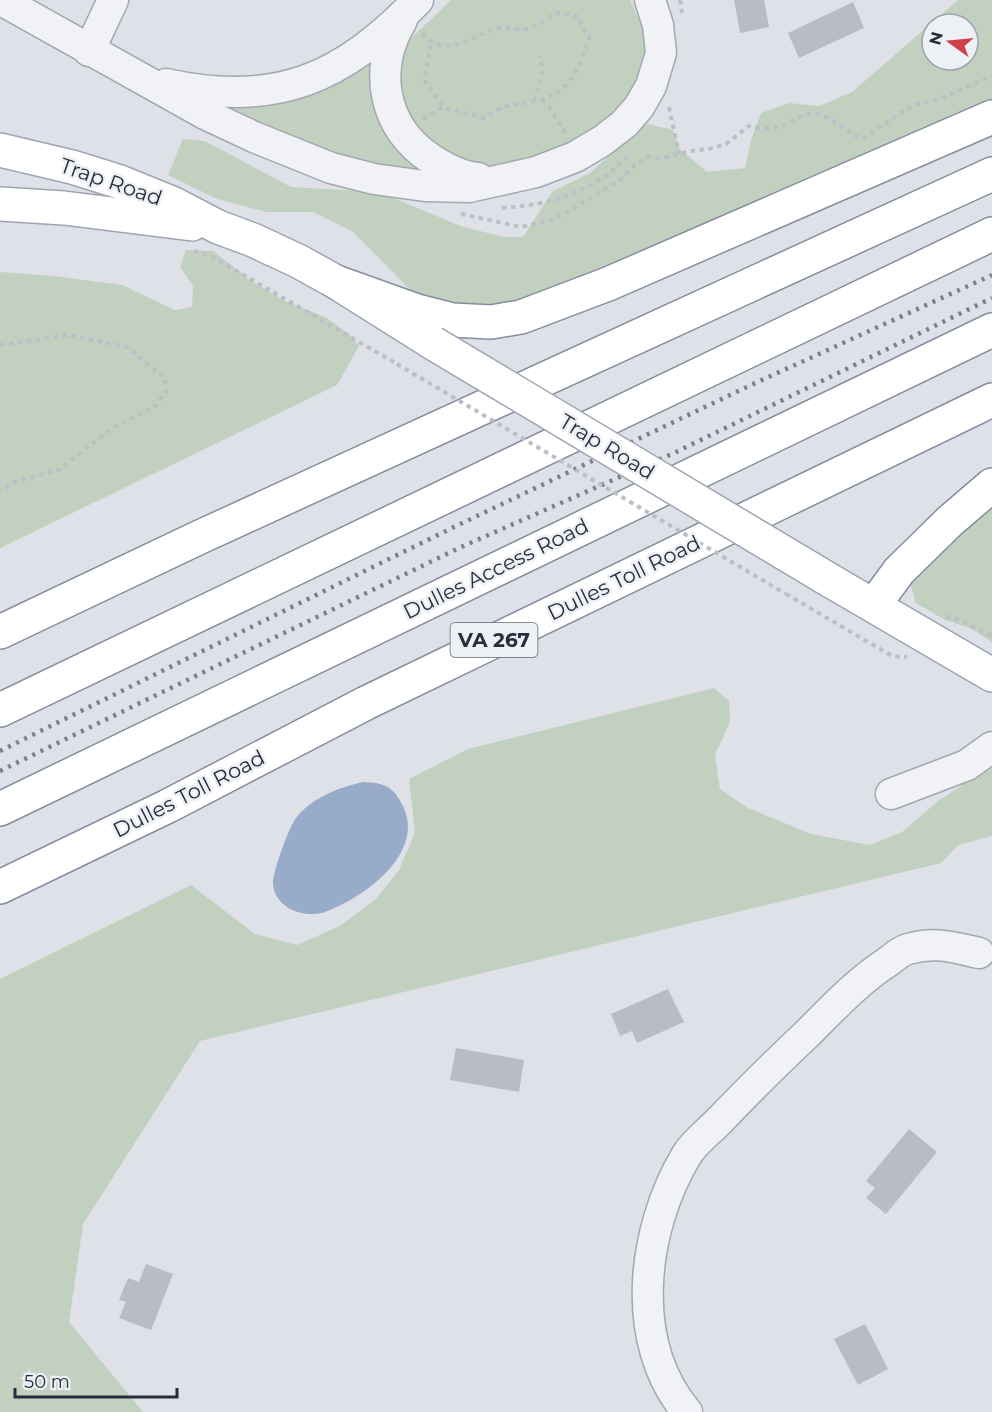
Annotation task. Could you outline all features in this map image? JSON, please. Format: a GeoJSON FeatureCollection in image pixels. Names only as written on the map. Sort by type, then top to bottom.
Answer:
{"type":"FeatureCollection","features":[{"type":"Feature","properties":{"kind":"main road"},"geometry":{"type":"LineString","coordinates":[[336,282],[452,320],[491,322],[520,317],[609,284],[992,117]]}},
{"type":"Feature","properties":{"kind":"main road","name":"Trap Road"},"geometry":{"type":"LineString","coordinates":[[0,150],[72,167],[120,182],[174,204],[218,227],[253,240],[336,282],[433,343],[992,675]]}},
{"type":"Feature","properties":{"kind":"main road"},"geometry":{"type":"LineString","coordinates":[[0,632],[200,537],[992,174]]}},
{"type":"Feature","properties":{"kind":"main road","name":"Trap Road"},"geometry":{"type":"LineString","coordinates":[[0,204],[64,208],[218,227]]}},
{"type":"Feature","properties":{"kind":"main road"},"geometry":{"type":"LineString","coordinates":[[0,710],[992,234]]}},
{"type":"Feature","properties":{"kind":"main road","name":"Dulles Access Road"},"geometry":{"type":"LineString","coordinates":[[0,809],[992,330]]}},
{"type":"Feature","properties":{"kind":"main road","name":"Dulles Toll Road"},"geometry":{"type":"LineString","coordinates":[[0,887],[168,806],[398,687],[992,400]]}},
{"type":"Feature","properties":{"kind":"main road"},"geometry":{"type":"LineString","coordinates":[[874,605],[899,571],[992,485]]}},
{"type":"Feature","properties":{"kind":"street"},"geometry":{"type":"LineString","coordinates":[[1,0],[205,114],[244,133],[331,168],[374,179],[425,186],[469,187],[536,172],[579,155],[624,124],[639,107],[651,86],[661,53],[658,25],[650,0]]}},
{"type":"Feature","properties":{"kind":"street"},"geometry":{"type":"LineString","coordinates":[[89,51],[113,0]]}},
{"type":"Feature","properties":{"kind":"street"},"geometry":{"type":"LineString","coordinates":[[144,80],[223,93],[266,90],[300,83],[332,70],[359,54],[390,29],[413,6]]}},
{"type":"Feature","properties":{"kind":"street"},"geometry":{"type":"LineString","coordinates":[[413,6],[395,32],[388,53],[386,87],[394,118],[405,136],[418,150],[442,166],[470,177],[502,180]]}},
{"type":"Feature","properties":{"kind":"street"},"geometry":{"type":"LineString","coordinates":[[891,794],[967,765],[992,747]]}},
{"type":"Feature","properties":{"kind":"street"},"geometry":{"type":"LineString","coordinates":[[687,1412],[675,1397],[661,1372],[652,1345],[648,1318],[651,1259],[658,1224],[669,1192],[687,1154],[868,974],[905,950],[933,943],[980,953]]}},
{"type":"Feature","properties":{"kind":"path"},"geometry":{"type":"LineString","coordinates":[[413,6],[417,29],[431,43],[449,47],[504,27],[522,34]]}},
{"type":"Feature","properties":{"kind":"path"},"geometry":{"type":"LineString","coordinates":[[431,43],[424,80],[442,107],[484,118],[496,109],[542,100],[565,87],[583,59],[589,37],[579,17],[566,12],[555,13],[532,27],[517,31]]}},
{"type":"Feature","properties":{"kind":"path"},"geometry":{"type":"LineString","coordinates":[[534,101],[543,71],[540,56]]}},
{"type":"Feature","properties":{"kind":"path"},"geometry":{"type":"LineString","coordinates":[[542,100],[548,105],[579,155]]}},
{"type":"Feature","properties":{"kind":"path"},"geometry":{"type":"LineString","coordinates":[[668,105],[679,154]]}},
{"type":"Feature","properties":{"kind":"path"},"geometry":{"type":"LineString","coordinates":[[191,250],[211,256],[786,594]]}},
{"type":"Feature","properties":{"kind":"path"},"geometry":{"type":"LineString","coordinates":[[0,345],[70,335],[127,347],[165,378],[166,392],[154,407],[112,428],[59,470],[17,481],[0,490]]}},
{"type":"Feature","properties":{"kind":"green space"},"geometry":{"type":"Polygon","coordinates":[[[451,0],[630,0],[643,28],[648,55],[644,74],[616,115],[584,139],[505,168],[480,167],[443,155],[406,119],[398,88],[402,54],[408,41],[451,0]]]}},
{"type":"Feature","properties":{"kind":"green space"},"geometry":{"type":"Polygon","coordinates":[[[958,0],[992,0],[992,102],[508,308],[422,302],[353,232],[313,212],[267,212],[217,199],[168,175],[183,139],[205,141],[291,187],[379,192],[463,227],[505,237],[523,237],[553,191],[590,173],[644,123],[673,130],[680,149],[707,172],[745,168],[751,140],[761,113],[789,103],[819,106],[852,92],[920,33],[920,72],[980,72],[980,12],[944,12],[958,0]]]}},
{"type":"Feature","properties":{"kind":"green space"},"geometry":{"type":"Polygon","coordinates":[[[379,54],[440,178],[364,166],[217,106],[267,104],[297,99],[340,81],[379,54]]]}},
{"type":"Feature","properties":{"kind":"green space"},"geometry":{"type":"Polygon","coordinates":[[[186,250],[213,251],[253,282],[285,301],[327,318],[349,334],[359,346],[337,385],[0,548],[0,272],[122,285],[175,310],[192,307],[193,286],[180,267],[186,250]]]}},
{"type":"Feature","properties":{"kind":"green space"},"geometry":{"type":"Polygon","coordinates":[[[992,503],[992,642],[972,629],[943,619],[916,603],[909,580],[992,503]]]}},
{"type":"Feature","properties":{"kind":"green space"},"geometry":{"type":"Polygon","coordinates":[[[714,688],[729,701],[730,722],[715,755],[720,789],[748,808],[811,834],[870,845],[902,832],[937,802],[992,765],[992,836],[958,845],[941,863],[200,1041],[83,1224],[69,1322],[143,1412],[0,1412],[0,979],[191,885],[255,934],[297,945],[340,926],[376,899],[399,870],[415,832],[409,779],[468,749],[714,688]]]}},
{"type":"Feature","properties":{"kind":"water"},"geometry":{"type":"Polygon","coordinates":[[[363,782],[388,787],[396,794],[403,806],[408,824],[406,841],[398,857],[387,872],[372,885],[340,905],[317,914],[292,910],[279,899],[273,883],[278,860],[293,823],[302,811],[318,799],[336,790],[363,782]]]}},
{"type":"Feature","properties":{"kind":"building"},"geometry":{"type":"Polygon","coordinates":[[[734,0],[764,0],[769,27],[740,33],[734,0]]]}},
{"type":"Feature","properties":{"kind":"building"},"geometry":{"type":"Polygon","coordinates":[[[853,2],[864,28],[799,58],[788,33],[853,2]]]}},
{"type":"Feature","properties":{"kind":"building"},"geometry":{"type":"Polygon","coordinates":[[[668,989],[684,1022],[637,1043],[632,1031],[620,1036],[611,1014],[668,989]]]}},
{"type":"Feature","properties":{"kind":"building"},"geometry":{"type":"Polygon","coordinates":[[[456,1048],[524,1060],[519,1092],[450,1080],[456,1048]]]}},
{"type":"Feature","properties":{"kind":"building"},"geometry":{"type":"Polygon","coordinates":[[[909,1129],[937,1152],[886,1214],[866,1198],[875,1188],[866,1181],[909,1129]]]}},
{"type":"Feature","properties":{"kind":"building"},"geometry":{"type":"Polygon","coordinates":[[[146,1264],[173,1274],[151,1330],[119,1318],[126,1302],[119,1300],[128,1278],[139,1282],[146,1264]]]}},
{"type":"Feature","properties":{"kind":"building"},"geometry":{"type":"Polygon","coordinates":[[[865,1324],[888,1369],[858,1385],[834,1339],[865,1324]]]}},
{"type":"Feature","properties":{"kind":"railway"},"geometry":{"type":"LineString","coordinates":[[0,751],[454,527],[751,385],[992,275]]}},
{"type":"Feature","properties":{"kind":"railway"},"geometry":{"type":"LineString","coordinates":[[0,771],[459,548],[674,453],[992,298]]}}]}
